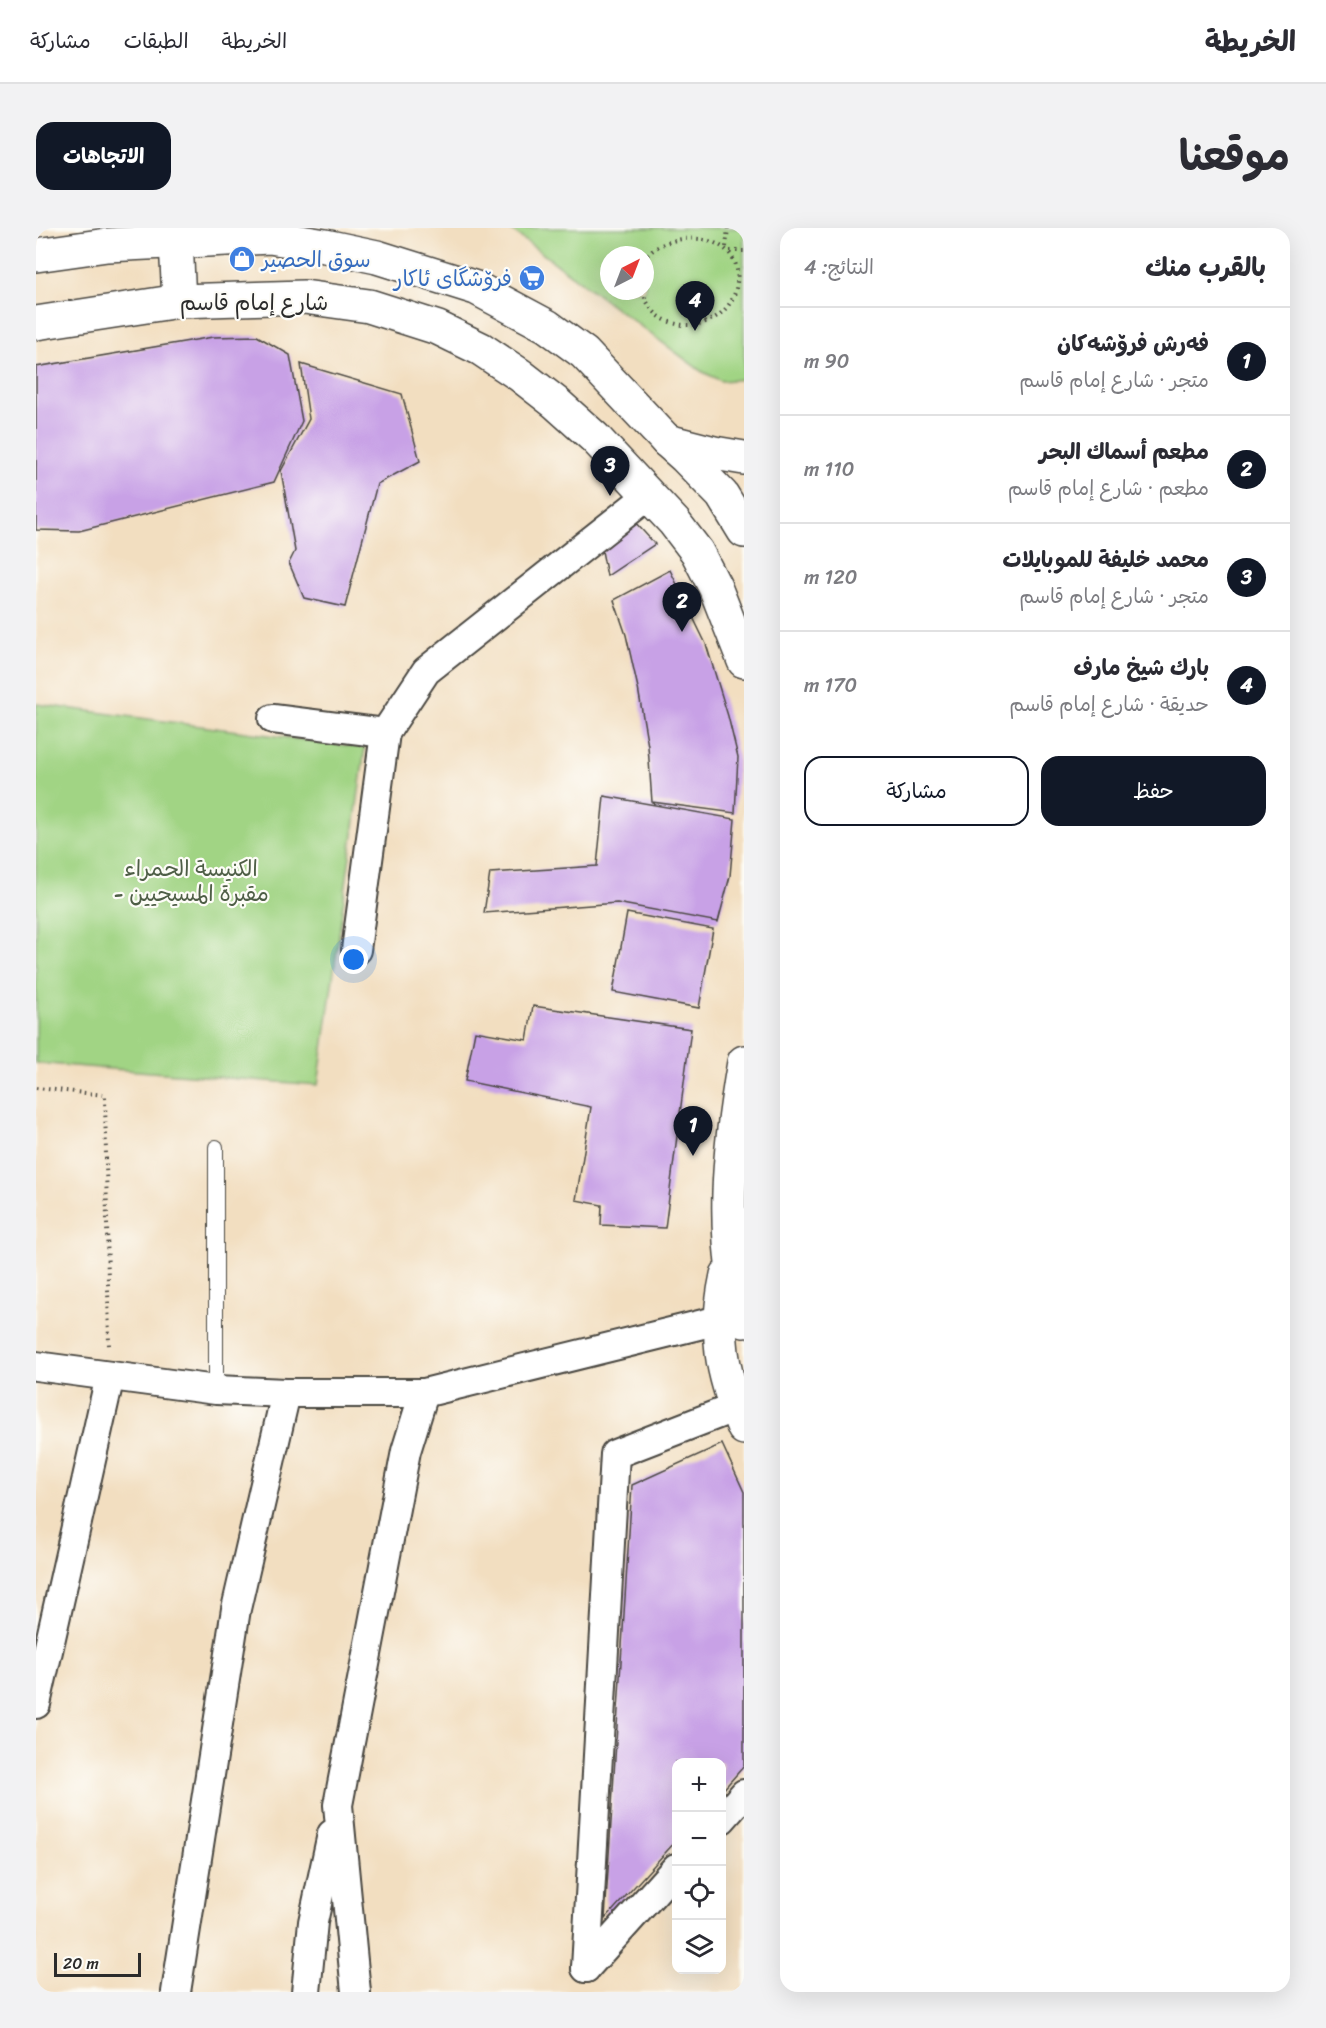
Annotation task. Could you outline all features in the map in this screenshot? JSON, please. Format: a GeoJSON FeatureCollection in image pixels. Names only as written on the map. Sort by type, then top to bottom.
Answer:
{"type":"FeatureCollection","features":[{"type":"Feature","properties":{"kind":"main road"},"geometry":{"type":"LineString","coordinates":[[36,255],[107,245],[270,237],[377,257],[476,288],[547,326],[584,353],[667,441],[722,495],[744,531]]}},
{"type":"Feature","properties":{"kind":"main road"},"geometry":{"type":"LineString","coordinates":[[176,241],[179,301]]}},
{"type":"Feature","properties":{"kind":"main road","name":"شارع إمام قاسم"},"geometry":{"type":"LineString","coordinates":[[36,323],[179,301],[304,297],[369,306],[438,328],[481,349],[556,403],[595,438],[674,522],[697,552],[715,586],[744,661]]}},
{"type":"Feature","properties":{"kind":"main road"},"geometry":{"type":"LineString","coordinates":[[667,441],[744,458]]}},
{"type":"Feature","properties":{"kind":"main road"},"geometry":{"type":"LineString","coordinates":[[740,1418],[722,1354],[735,1319],[721,1301],[732,1256],[729,1233],[731,1149],[744,1062]]}},
{"type":"Feature","properties":{"kind":"street"},"geometry":{"type":"LineString","coordinates":[[356,950],[386,733],[426,671],[649,495]]}},
{"type":"Feature","properties":{"kind":"street"},"geometry":{"type":"LineString","coordinates":[[273,719],[386,733]]}},
{"type":"Feature","properties":{"kind":"street"},"geometry":{"type":"LineString","coordinates":[[36,1366],[216,1390],[286,1393],[424,1393],[735,1319]]}},
{"type":"Feature","properties":{"kind":"street"},"geometry":{"type":"LineString","coordinates":[[36,1704],[110,1376]]}},
{"type":"Feature","properties":{"kind":"street"},"geometry":{"type":"LineString","coordinates":[[176,1992],[236,1609],[286,1393]]}},
{"type":"Feature","properties":{"kind":"street"},"geometry":{"type":"LineString","coordinates":[[306,1992],[313,1922],[338,1805],[406,1451],[424,1393]]}},
{"type":"Feature","properties":{"kind":"street"},"geometry":{"type":"LineString","coordinates":[[672,1872],[586,1968],[615,1454],[740,1418]]}},
{"type":"Feature","properties":{"kind":"street"},"geometry":{"type":"LineString","coordinates":[[726,1814],[744,1794]]}},
{"type":"Feature","properties":{"kind":"street"},"geometry":{"type":"LineString","coordinates":[[338,1805],[356,1992]]}},
{"type":"Feature","properties":{"kind":"lane"},"geometry":{"type":"LineString","coordinates":[[216,1147],[216,1390]]}},
{"type":"Feature","properties":{"kind":"path"},"geometry":{"type":"LineString","coordinates":[[728,228],[728,249]]}},
{"type":"Feature","properties":{"kind":"path"},"geometry":{"type":"LineString","coordinates":[[647,300],[651,308],[663,318],[678,325],[694,326],[710,321],[723,312],[733,299],[737,283],[736,266],[728,249],[719,239],[711,235]]}},
{"type":"Feature","properties":{"kind":"path"},"geometry":{"type":"LineString","coordinates":[[653,246],[660,238]]}},
{"type":"Feature","properties":{"kind":"path"},"geometry":{"type":"LineString","coordinates":[[728,249],[744,251]]}},
{"type":"Feature","properties":{"kind":"path"},"geometry":{"type":"LineString","coordinates":[[36,1088],[105,1095],[110,1376]]}},
{"type":"Feature","properties":{"kind":"green space"},"geometry":{"type":"Polygon","coordinates":[[[508,228],[744,228],[744,379],[721,381],[701,371],[605,300],[654,300],[654,246],[600,246],[600,296],[508,228]]]}},
{"type":"Feature","properties":{"kind":"green space","name":"الكنيسة الحمراء - مقبرة المسيحيين"},"geometry":{"type":"Polygon","coordinates":[[[36,704],[365,748],[318,1085],[36,1063],[36,704]]]}},
{"type":"Feature","properties":{"kind":"building"},"geometry":{"type":"Polygon","coordinates":[[[257,336],[290,355],[302,421],[274,482],[79,531],[36,530],[36,367],[213,337],[257,336]]]}},
{"type":"Feature","properties":{"kind":"building"},"geometry":{"type":"Polygon","coordinates":[[[301,364],[402,394],[420,461],[377,484],[345,607],[304,598],[289,563],[295,551],[281,471],[309,419],[301,364]]]}},
{"type":"Feature","properties":{"kind":"building"},"geometry":{"type":"Polygon","coordinates":[[[634,521],[655,544],[607,576],[601,546],[634,521]]]}},
{"type":"Feature","properties":{"kind":"building"},"geometry":{"type":"Polygon","coordinates":[[[670,570],[706,644],[728,716],[738,757],[735,813],[652,802],[648,746],[638,688],[626,635],[614,600],[670,570]]]}},
{"type":"Feature","properties":{"kind":"building"},"geometry":{"type":"Polygon","coordinates":[[[604,796],[735,819],[730,876],[718,922],[617,903],[484,913],[490,873],[597,866],[604,796]]]}},
{"type":"Feature","properties":{"kind":"building"},"geometry":{"type":"Polygon","coordinates":[[[627,913],[713,929],[699,1008],[613,992],[627,913]]]}},
{"type":"Feature","properties":{"kind":"building"},"geometry":{"type":"Polygon","coordinates":[[[533,1006],[691,1029],[665,1228],[601,1225],[602,1205],[576,1200],[591,1107],[465,1081],[475,1031],[527,1040],[533,1006]]]}},
{"type":"Feature","properties":{"kind":"building"},"geometry":{"type":"Polygon","coordinates":[[[722,1444],[744,1492],[744,1766],[726,1786],[726,1758],[672,1758],[672,1845],[605,1919],[632,1485],[722,1444]]]}},
{"type":"Feature","properties":{"kind":"place","name":"سوق الحصير"},"geometry":{"type":"Point","coordinates":[242,259]}},
{"type":"Feature","properties":{"kind":"place","name":"فرۆشگای ئاکار"},"geometry":{"type":"Point","coordinates":[532,278]}},
{"type":"Feature","properties":{"kind":"place","name":"بارك شيخ مارف"},"geometry":{"type":"Point","coordinates":[695,331]}},
{"type":"Feature","properties":{"kind":"place","name":"محمد خليفة للموبايلات"},"geometry":{"type":"Point","coordinates":[610,496]}},
{"type":"Feature","properties":{"kind":"place","name":"مطعم أسماك البحر"},"geometry":{"type":"Point","coordinates":[682,632]}},
{"type":"Feature","properties":{"kind":"place","name":"فەرش فرۆشەکان"},"geometry":{"type":"Point","coordinates":[693,1156]}}]}
